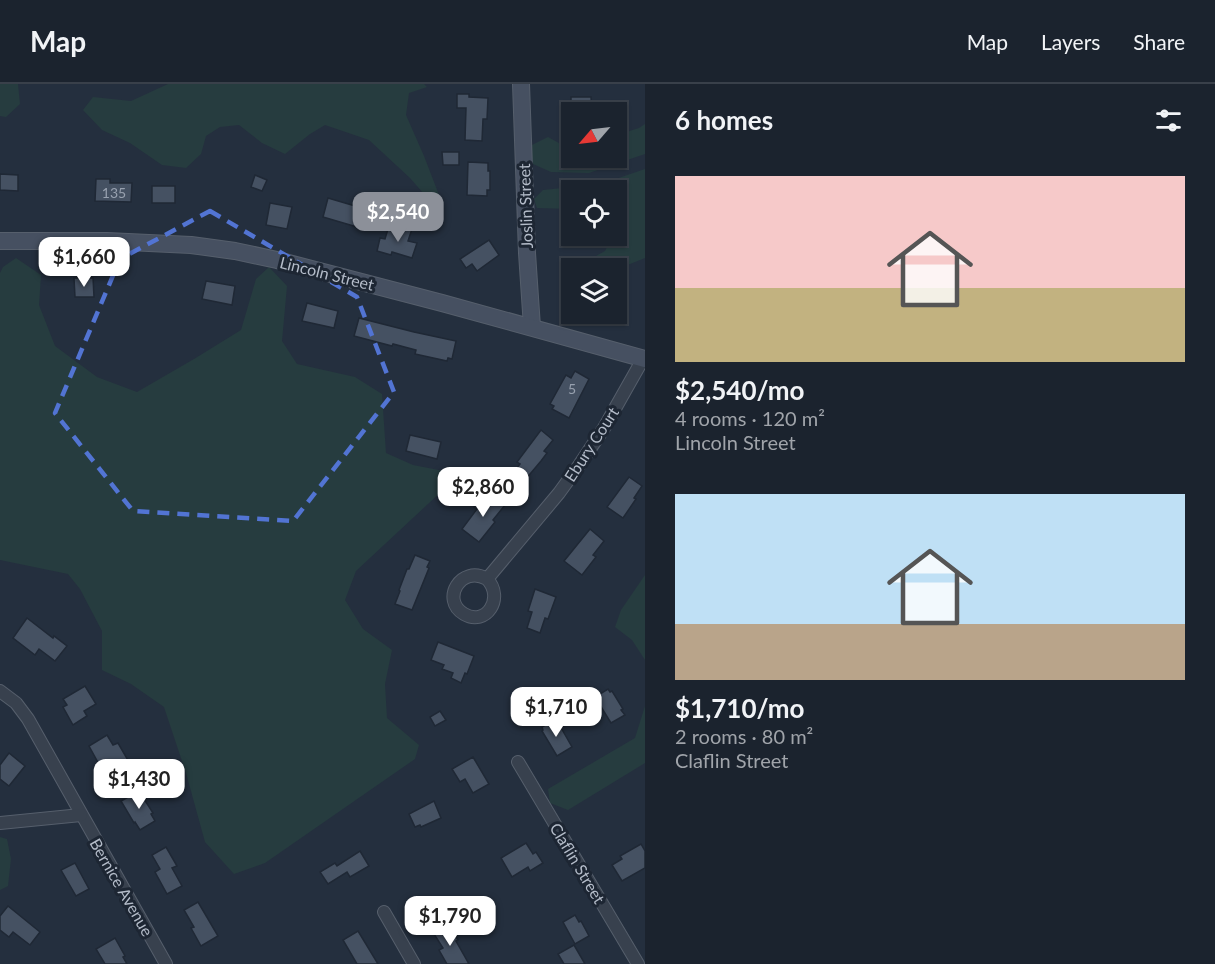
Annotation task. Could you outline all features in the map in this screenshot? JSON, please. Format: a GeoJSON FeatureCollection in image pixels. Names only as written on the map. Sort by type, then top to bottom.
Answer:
{"type":"FeatureCollection","features":[{"type":"Feature","properties":{"kind":"street","name":"Joslin Street"},"geometry":{"type":"LineString","coordinates":[[521,84],[532,327]]}},
{"type":"Feature","properties":{"kind":"street","name":"Lincoln Street"},"geometry":{"type":"LineString","coordinates":[[1,243],[97,241],[213,247],[277,260],[644,359]]}},
{"type":"Feature","properties":{"kind":"street","name":"Ebury Court"},"geometry":{"type":"LineString","coordinates":[[487,579],[559,493],[580,464],[644,359]]}},
{"type":"Feature","properties":{"kind":"street","name":"Bernice Avenue"},"geometry":{"type":"LineString","coordinates":[[0,691],[22,710],[166,964]]}},
{"type":"Feature","properties":{"kind":"street","name":"Claflin Street"},"geometry":{"type":"LineString","coordinates":[[518,762],[638,964]]}},
{"type":"Feature","properties":{"kind":"street"},"geometry":{"type":"LineString","coordinates":[[0,823],[81,815]]}},
{"type":"Feature","properties":{"kind":"street"},"geometry":{"type":"LineString","coordinates":[[384,912],[414,964]]}},
{"type":"Feature","properties":{"kind":"highlighted area"},"geometry":{"type":"Polygon","coordinates":[[[210,211],[357,297],[394,392],[293,521],[133,511],[55,413],[120,259],[210,211]]]}},
{"type":"Feature","properties":{"kind":"green space"},"geometry":{"type":"Polygon","coordinates":[[[0,84],[18,84],[20,104],[6,117],[0,116],[0,84]]]}},
{"type":"Feature","properties":{"kind":"green space"},"geometry":{"type":"Polygon","coordinates":[[[168,84],[424,84],[427,87],[409,93],[406,115],[439,195],[430,201],[410,178],[369,140],[325,125],[285,154],[262,143],[239,125],[220,127],[206,136],[201,154],[186,168],[162,165],[130,143],[102,130],[83,110],[93,97],[131,101],[168,84]]]}},
{"type":"Feature","properties":{"kind":"green space"},"geometry":{"type":"Polygon","coordinates":[[[645,124],[645,154],[627,160],[627,132],[645,124]]]}},
{"type":"Feature","properties":{"kind":"green space"},"geometry":{"type":"Polygon","coordinates":[[[548,137],[561,144],[561,168],[604,168],[589,173],[551,172],[533,164],[532,145],[548,137]]]}},
{"type":"Feature","properties":{"kind":"green space"},"geometry":{"type":"Polygon","coordinates":[[[645,169],[645,258],[627,265],[627,258],[597,258],[596,256],[605,251],[608,246],[627,246],[627,180],[613,180],[645,169]]]}},
{"type":"Feature","properties":{"kind":"green space"},"geometry":{"type":"Polygon","coordinates":[[[561,188],[561,209],[537,208],[534,199],[543,190],[561,188]]]}},
{"type":"Feature","properties":{"kind":"green space"},"geometry":{"type":"Polygon","coordinates":[[[16,258],[41,275],[39,305],[55,346],[97,377],[137,392],[241,330],[256,279],[269,267],[287,286],[282,341],[297,364],[355,377],[382,394],[386,453],[413,465],[449,472],[443,490],[356,571],[345,600],[363,629],[392,650],[385,684],[387,718],[419,745],[415,759],[265,863],[234,874],[205,842],[186,773],[164,707],[131,684],[102,670],[102,631],[80,589],[68,574],[0,560],[0,273],[3,267],[16,258]]]}},
{"type":"Feature","properties":{"kind":"green space"},"geometry":{"type":"Polygon","coordinates":[[[645,575],[645,660],[632,640],[615,627],[621,610],[645,575]]]}},
{"type":"Feature","properties":{"kind":"green space"},"geometry":{"type":"Polygon","coordinates":[[[645,706],[645,763],[568,810],[550,803],[548,789],[635,738],[645,706]]]}},
{"type":"Feature","properties":{"kind":"green space"},"geometry":{"type":"Polygon","coordinates":[[[0,837],[7,839],[11,859],[8,886],[0,890],[0,837]]]}},
{"type":"Feature","properties":{"kind":"building"},"geometry":{"type":"Polygon","coordinates":[[[457,94],[488,98],[487,119],[483,119],[482,141],[465,140],[466,108],[457,108],[457,94]]]}},
{"type":"Feature","properties":{"kind":"building"},"geometry":{"type":"Polygon","coordinates":[[[571,97],[591,97],[591,102],[571,102],[571,97]]]}},
{"type":"Feature","properties":{"kind":"building"},"geometry":{"type":"Polygon","coordinates":[[[442,152],[459,152],[459,165],[443,165],[442,152]]]}},
{"type":"Feature","properties":{"kind":"building"},"geometry":{"type":"Polygon","coordinates":[[[468,162],[488,163],[490,190],[487,190],[487,196],[467,195],[468,162]]]}},
{"type":"Feature","properties":{"kind":"building"},"geometry":{"type":"Polygon","coordinates":[[[0,174],[18,175],[18,191],[0,190],[0,174]]]}},
{"type":"Feature","properties":{"kind":"building"},"geometry":{"type":"Polygon","coordinates":[[[255,175],[267,180],[262,191],[251,187],[255,175]]]}},
{"type":"Feature","properties":{"kind":"building"},"geometry":{"type":"Polygon","coordinates":[[[96,179],[110,179],[110,183],[132,183],[131,202],[95,201],[96,179]]]}},
{"type":"Feature","properties":{"kind":"building"},"geometry":{"type":"Polygon","coordinates":[[[152,186],[175,186],[175,203],[152,203],[152,186]]]}},
{"type":"Feature","properties":{"kind":"building"},"geometry":{"type":"Polygon","coordinates":[[[328,198],[362,208],[357,227],[323,217],[328,198]]]}},
{"type":"Feature","properties":{"kind":"building"},"geometry":{"type":"Polygon","coordinates":[[[270,203],[292,207],[287,229],[266,225],[270,203]]]}},
{"type":"Feature","properties":{"kind":"building"},"geometry":{"type":"Polygon","coordinates":[[[399,226],[412,229],[408,241],[417,243],[412,258],[392,252],[391,255],[377,251],[380,238],[385,239],[388,229],[397,231],[399,226]]]}},
{"type":"Feature","properties":{"kind":"building"},"geometry":{"type":"Polygon","coordinates":[[[489,240],[499,255],[477,271],[472,264],[466,268],[460,259],[489,240]]]}},
{"type":"Feature","properties":{"kind":"building"},"geometry":{"type":"Polygon","coordinates":[[[74,278],[93,278],[94,297],[75,297],[74,278]]]}},
{"type":"Feature","properties":{"kind":"building"},"geometry":{"type":"Polygon","coordinates":[[[206,281],[235,286],[232,305],[202,299],[206,281]]]}},
{"type":"Feature","properties":{"kind":"building"},"geometry":{"type":"Polygon","coordinates":[[[307,303],[338,311],[334,328],[302,321],[307,303]]]}},
{"type":"Feature","properties":{"kind":"building"},"geometry":{"type":"Polygon","coordinates":[[[359,318],[456,341],[452,359],[448,358],[447,361],[415,354],[416,350],[354,336],[359,318]]]}},
{"type":"Feature","properties":{"kind":"building"},"geometry":{"type":"Polygon","coordinates":[[[575,371],[589,379],[569,418],[552,409],[554,406],[550,404],[566,375],[571,378],[575,371]]]}},
{"type":"Feature","properties":{"kind":"building"},"geometry":{"type":"Polygon","coordinates":[[[541,430],[553,440],[544,451],[547,453],[525,480],[514,472],[520,464],[517,462],[541,430]]]}},
{"type":"Feature","properties":{"kind":"building"},"geometry":{"type":"Polygon","coordinates":[[[410,435],[441,442],[437,459],[406,451],[410,435]]]}},
{"type":"Feature","properties":{"kind":"building"},"geometry":{"type":"Polygon","coordinates":[[[629,477],[642,486],[623,518],[607,507],[629,477]]]}},
{"type":"Feature","properties":{"kind":"building"},"geometry":{"type":"Polygon","coordinates":[[[494,496],[505,505],[479,542],[462,529],[477,509],[474,507],[481,498],[488,504],[494,496]]]}},
{"type":"Feature","properties":{"kind":"building"},"geometry":{"type":"Polygon","coordinates":[[[590,529],[604,541],[593,555],[596,557],[582,575],[564,561],[590,529]]]}},
{"type":"Feature","properties":{"kind":"building"},"geometry":{"type":"Polygon","coordinates":[[[415,555],[430,561],[412,610],[395,604],[407,569],[415,555]]]}},
{"type":"Feature","properties":{"kind":"building"},"geometry":{"type":"Polygon","coordinates":[[[535,589],[556,597],[540,633],[527,628],[532,612],[528,611],[535,589]]]}},
{"type":"Feature","properties":{"kind":"building"},"geometry":{"type":"Polygon","coordinates":[[[27,618],[67,646],[55,661],[39,649],[35,655],[13,638],[27,618]]]}},
{"type":"Feature","properties":{"kind":"building"},"geometry":{"type":"Polygon","coordinates":[[[438,642],[474,656],[461,683],[451,678],[453,673],[442,669],[444,665],[431,660],[438,642]]]}},
{"type":"Feature","properties":{"kind":"building"},"geometry":{"type":"Polygon","coordinates":[[[85,686],[96,704],[84,711],[87,716],[73,725],[63,707],[67,705],[63,699],[85,686]]]}},
{"type":"Feature","properties":{"kind":"building"},"geometry":{"type":"Polygon","coordinates":[[[608,689],[612,691],[625,715],[611,723],[595,697],[608,689]]]}},
{"type":"Feature","properties":{"kind":"building"},"geometry":{"type":"Polygon","coordinates":[[[440,711],[446,720],[435,726],[430,717],[440,711]]]}},
{"type":"Feature","properties":{"kind":"building"},"geometry":{"type":"Polygon","coordinates":[[[556,719],[572,747],[557,756],[542,731],[542,727],[556,719]]]}},
{"type":"Feature","properties":{"kind":"building"},"geometry":{"type":"Polygon","coordinates":[[[107,735],[113,745],[118,743],[129,762],[108,775],[103,767],[101,768],[89,746],[107,735]]]}},
{"type":"Feature","properties":{"kind":"building"},"geometry":{"type":"Polygon","coordinates":[[[9,753],[25,766],[9,786],[0,779],[0,765],[9,753]]]}},
{"type":"Feature","properties":{"kind":"building"},"geometry":{"type":"Polygon","coordinates":[[[473,757],[489,784],[473,793],[465,779],[460,782],[452,769],[473,757]]]}},
{"type":"Feature","properties":{"kind":"building"},"geometry":{"type":"Polygon","coordinates":[[[139,791],[153,813],[151,814],[155,821],[140,830],[121,801],[139,791]]]}},
{"type":"Feature","properties":{"kind":"building"},"geometry":{"type":"Polygon","coordinates":[[[434,801],[441,818],[421,827],[420,825],[415,827],[409,814],[434,801]]]}},
{"type":"Feature","properties":{"kind":"building"},"geometry":{"type":"Polygon","coordinates":[[[526,843],[543,863],[530,871],[528,867],[512,877],[501,858],[526,843]]]}},
{"type":"Feature","properties":{"kind":"building"},"geometry":{"type":"Polygon","coordinates":[[[641,844],[645,851],[645,868],[622,881],[612,865],[622,859],[620,856],[641,844]]]}},
{"type":"Feature","properties":{"kind":"building"},"geometry":{"type":"Polygon","coordinates":[[[166,847],[177,866],[172,868],[182,886],[167,894],[155,872],[160,869],[152,855],[166,847]]]}},
{"type":"Feature","properties":{"kind":"building"},"geometry":{"type":"Polygon","coordinates":[[[360,851],[369,866],[350,877],[347,872],[328,884],[320,872],[335,863],[337,866],[360,851]]]}},
{"type":"Feature","properties":{"kind":"building"},"geometry":{"type":"Polygon","coordinates":[[[75,863],[89,889],[76,896],[61,870],[75,863]]]}},
{"type":"Feature","properties":{"kind":"building"},"geometry":{"type":"Polygon","coordinates":[[[198,902],[218,936],[201,946],[184,910],[198,902]]]}},
{"type":"Feature","properties":{"kind":"building"},"geometry":{"type":"Polygon","coordinates":[[[8,906],[40,932],[30,945],[13,932],[9,937],[0,930],[0,916],[8,906]]]}},
{"type":"Feature","properties":{"kind":"building"},"geometry":{"type":"Polygon","coordinates":[[[575,915],[589,936],[575,944],[563,922],[575,915]]]}},
{"type":"Feature","properties":{"kind":"building"},"geometry":{"type":"Polygon","coordinates":[[[449,925],[469,964],[447,964],[439,950],[443,948],[434,934],[449,925]]]}},
{"type":"Feature","properties":{"kind":"building"},"geometry":{"type":"Polygon","coordinates":[[[358,931],[378,964],[357,964],[343,940],[358,931]]]}},
{"type":"Feature","properties":{"kind":"building"},"geometry":{"type":"Polygon","coordinates":[[[115,938],[127,964],[105,964],[96,949],[115,938]]]}},
{"type":"Feature","properties":{"kind":"building"},"geometry":{"type":"Polygon","coordinates":[[[574,945],[585,964],[564,964],[558,954],[574,945]]]}}]}
